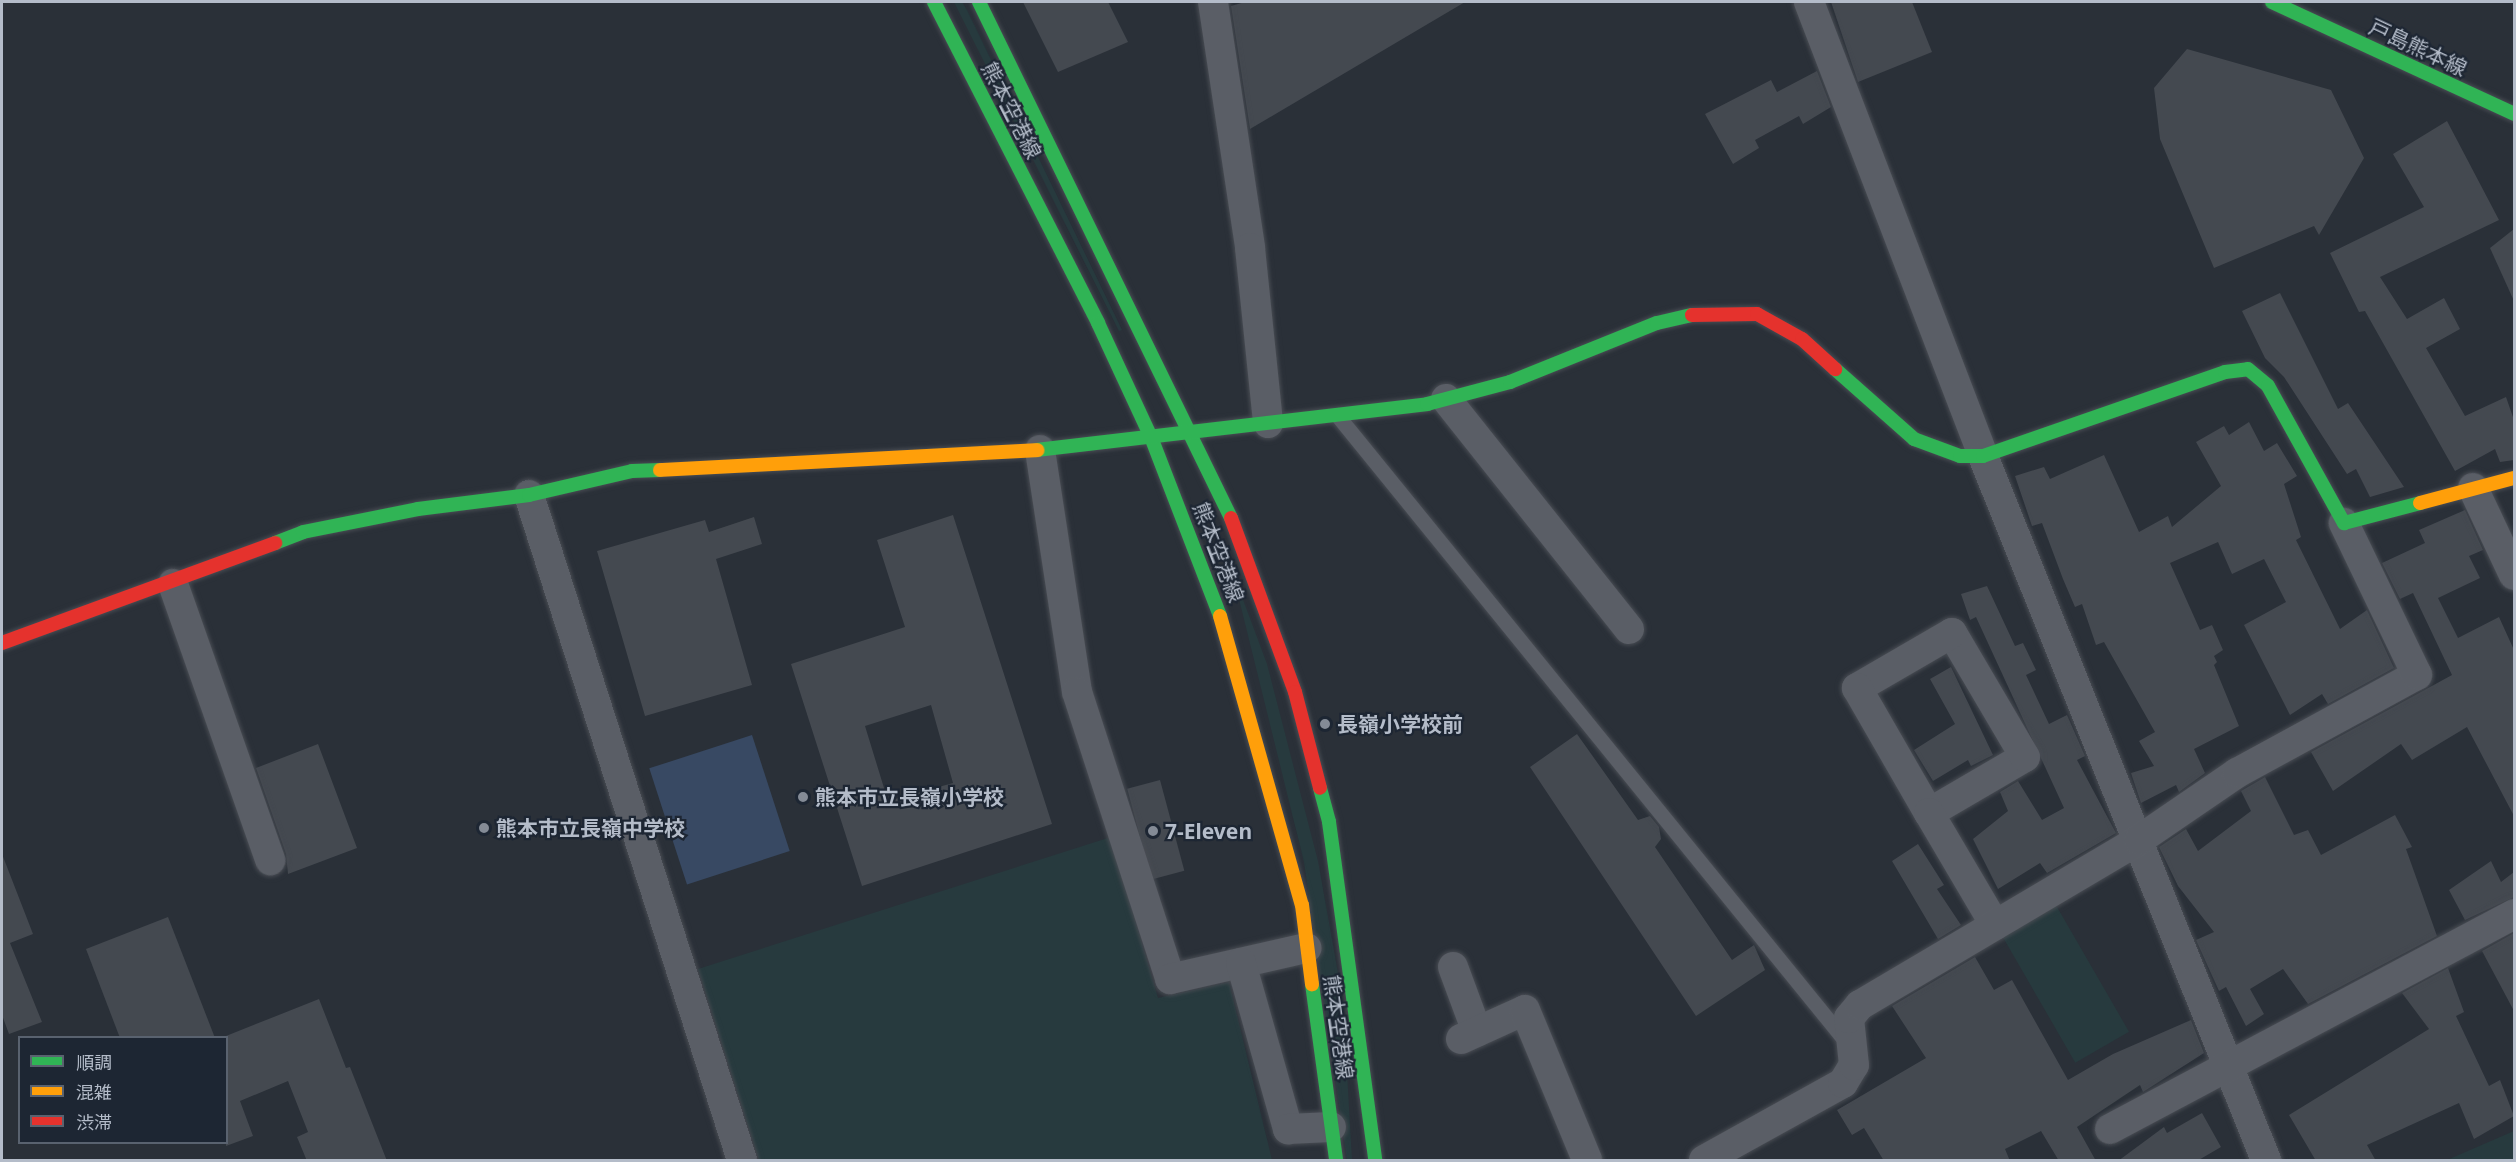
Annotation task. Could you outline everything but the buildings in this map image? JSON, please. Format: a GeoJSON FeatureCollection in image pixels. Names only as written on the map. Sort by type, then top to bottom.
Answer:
{"type":"FeatureCollection","features":[{"type":"Feature","properties":{"kind":"main road","name":"熊本空港線"},"geometry":{"type":"LineString","coordinates":[[934,2],[1151,437],[1214,593],[1302,905],[1336,1161]]}},
{"type":"Feature","properties":{"kind":"main road","name":"熊本空港線"},"geometry":{"type":"LineString","coordinates":[[979,2],[1192,432],[1260,588],[1295,692],[1326,811],[1362,1035],[1375,1161]]}},
{"type":"Feature","properties":{"kind":"main road","name":"戸島熊本線"},"geometry":{"type":"LineString","coordinates":[[2272,2],[2514,114]]}},
{"type":"Feature","properties":{"kind":"main road"},"geometry":{"type":"LineString","coordinates":[[2,643],[173,584],[303,532],[530,495],[632,471],[1040,450],[1337,415],[1446,399],[1510,382],[1657,323],[1707,311],[1757,314],[1802,339],[1914,440],[1960,456],[1983,456],[2224,372],[2248,369],[2268,387],[2344,523],[2514,478]]}},
{"type":"Feature","properties":{"kind":"street"},"geometry":{"type":"LineString","coordinates":[[1213,2],[1250,248],[1268,423]]}},
{"type":"Feature","properties":{"kind":"street"},"geometry":{"type":"LineString","coordinates":[[1809,2],[1983,456],[2266,1161]]}},
{"type":"Feature","properties":{"kind":"street"},"geometry":{"type":"LineString","coordinates":[[1446,399],[1629,628]]}},
{"type":"Feature","properties":{"kind":"street"},"geometry":{"type":"LineString","coordinates":[[1040,450],[1077,692],[1149,925],[1170,979],[1307,948]]}},
{"type":"Feature","properties":{"kind":"street"},"geometry":{"type":"LineString","coordinates":[[2473,488],[2514,575]]}},
{"type":"Feature","properties":{"kind":"street"},"geometry":{"type":"LineString","coordinates":[[530,495],[742,1161]]}},
{"type":"Feature","properties":{"kind":"street"},"geometry":{"type":"LineString","coordinates":[[1704,1161],[1843,1083],[1854,1065],[1849,1018],[1860,1005],[2139,840],[2237,773],[2417,675],[2344,523]]}},
{"type":"Feature","properties":{"kind":"street"},"geometry":{"type":"LineString","coordinates":[[173,584],[270,860]]}},
{"type":"Feature","properties":{"kind":"street"},"geometry":{"type":"LineString","coordinates":[[1929,813],[2025,757],[1952,633],[1857,688],[1929,813],[1995,925]]}},
{"type":"Feature","properties":{"kind":"street"},"geometry":{"type":"LineString","coordinates":[[2110,1129],[2227,1063],[2514,914]]}},
{"type":"Feature","properties":{"kind":"street"},"geometry":{"type":"LineString","coordinates":[[1241,963],[1288,1129],[1331,1127]]}},
{"type":"Feature","properties":{"kind":"street"},"geometry":{"type":"LineString","coordinates":[[1453,967],[1469,1035],[1525,1010],[1587,1161]]}},
{"type":"Feature","properties":{"kind":"lane"},"geometry":{"type":"LineString","coordinates":[[1337,415],[1852,1050]]}},
{"type":"Feature","properties":{"kind":"green space"},"geometry":{"type":"Polygon","coordinates":[[[954,2],[962,2],[967,10],[1122,330],[1119,331],[954,2]]]}},
{"type":"Feature","properties":{"kind":"green space"},"geometry":{"type":"Polygon","coordinates":[[[1213,519],[1267,664],[1318,861],[1343,1001],[1352,1160],[1347,1160],[1304,862],[1237,591],[1213,519]]]}},
{"type":"Feature","properties":{"kind":"green space"},"geometry":{"type":"Polygon","coordinates":[[[1111,837],[1158,998],[1229,982],[1272,1160],[759,1160],[698,969],[1111,837]]]}},
{"type":"Feature","properties":{"kind":"green space"},"geometry":{"type":"Polygon","coordinates":[[[2053,900],[2129,1032],[2075,1063],[1999,931],[2053,900]]]}},
{"type":"Feature","properties":{"kind":"green space"},"geometry":{"type":"Polygon","coordinates":[[[2514,1131],[2514,1160],[2447,1160],[2514,1131]]]}},
{"type":"Feature","properties":{"kind":"water"},"geometry":{"type":"Polygon","coordinates":[[[752,735],[790,851],[687,884],[649,768],[752,735]]]}},
{"type":"Feature","properties":{"kind":"traffic: fast"},"geometry":{"type":"LineString","coordinates":[[934,2],[1098,323],[1151,437],[1220,616]]}},
{"type":"Feature","properties":{"kind":"traffic: fast"},"geometry":{"type":"LineString","coordinates":[[979,2],[1231,518]]}},
{"type":"Feature","properties":{"kind":"traffic: fast"},"geometry":{"type":"LineString","coordinates":[[2272,2],[2514,114]]}},
{"type":"Feature","properties":{"kind":"traffic: fast"},"geometry":{"type":"LineString","coordinates":[[1037,450],[1427,404],[1510,382],[1657,323],[1692,315]]}},
{"type":"Feature","properties":{"kind":"traffic: fast"},"geometry":{"type":"LineString","coordinates":[[1835,369],[1914,439],[1960,456],[1983,456],[2225,372],[2248,369],[2268,386],[2344,523],[2420,503]]}},
{"type":"Feature","properties":{"kind":"traffic: fast"},"geometry":{"type":"LineString","coordinates":[[275,543],[303,532],[418,509],[529,495],[632,471],[660,470]]}},
{"type":"Feature","properties":{"kind":"traffic: fast"},"geometry":{"type":"LineString","coordinates":[[1320,788],[1329,822],[1375,1160]]}},
{"type":"Feature","properties":{"kind":"traffic: fast"},"geometry":{"type":"LineString","coordinates":[[1312,984],[1336,1160]]}},
{"type":"Feature","properties":{"kind":"traffic: slow"},"geometry":{"type":"LineString","coordinates":[[660,470],[1037,450]]}},
{"type":"Feature","properties":{"kind":"traffic: slow"},"geometry":{"type":"LineString","coordinates":[[2420,503],[2514,478]]}},
{"type":"Feature","properties":{"kind":"traffic: slow"},"geometry":{"type":"LineString","coordinates":[[1220,616],[1302,905],[1312,984]]}},
{"type":"Feature","properties":{"kind":"traffic: jam"},"geometry":{"type":"LineString","coordinates":[[1692,315],[1757,314],[1802,339],[1835,369]]}},
{"type":"Feature","properties":{"kind":"traffic: jam"},"geometry":{"type":"LineString","coordinates":[[1231,518],[1295,692],[1320,788]]}},
{"type":"Feature","properties":{"kind":"traffic: jam"},"geometry":{"type":"LineString","coordinates":[[2,643],[275,543]]}},
{"type":"Feature","properties":{"kind":"place","name":"長嶺小学校前"},"geometry":{"type":"Point","coordinates":[1325,724]}},
{"type":"Feature","properties":{"kind":"place","name":"熊本市立長嶺小学校"},"geometry":{"type":"Point","coordinates":[803,797]}},
{"type":"Feature","properties":{"kind":"place","name":"熊本市立長嶺中学校"},"geometry":{"type":"Point","coordinates":[484,828]}},
{"type":"Feature","properties":{"kind":"place","name":"7-Eleven"},"geometry":{"type":"Point","coordinates":[1153,831]}}]}
